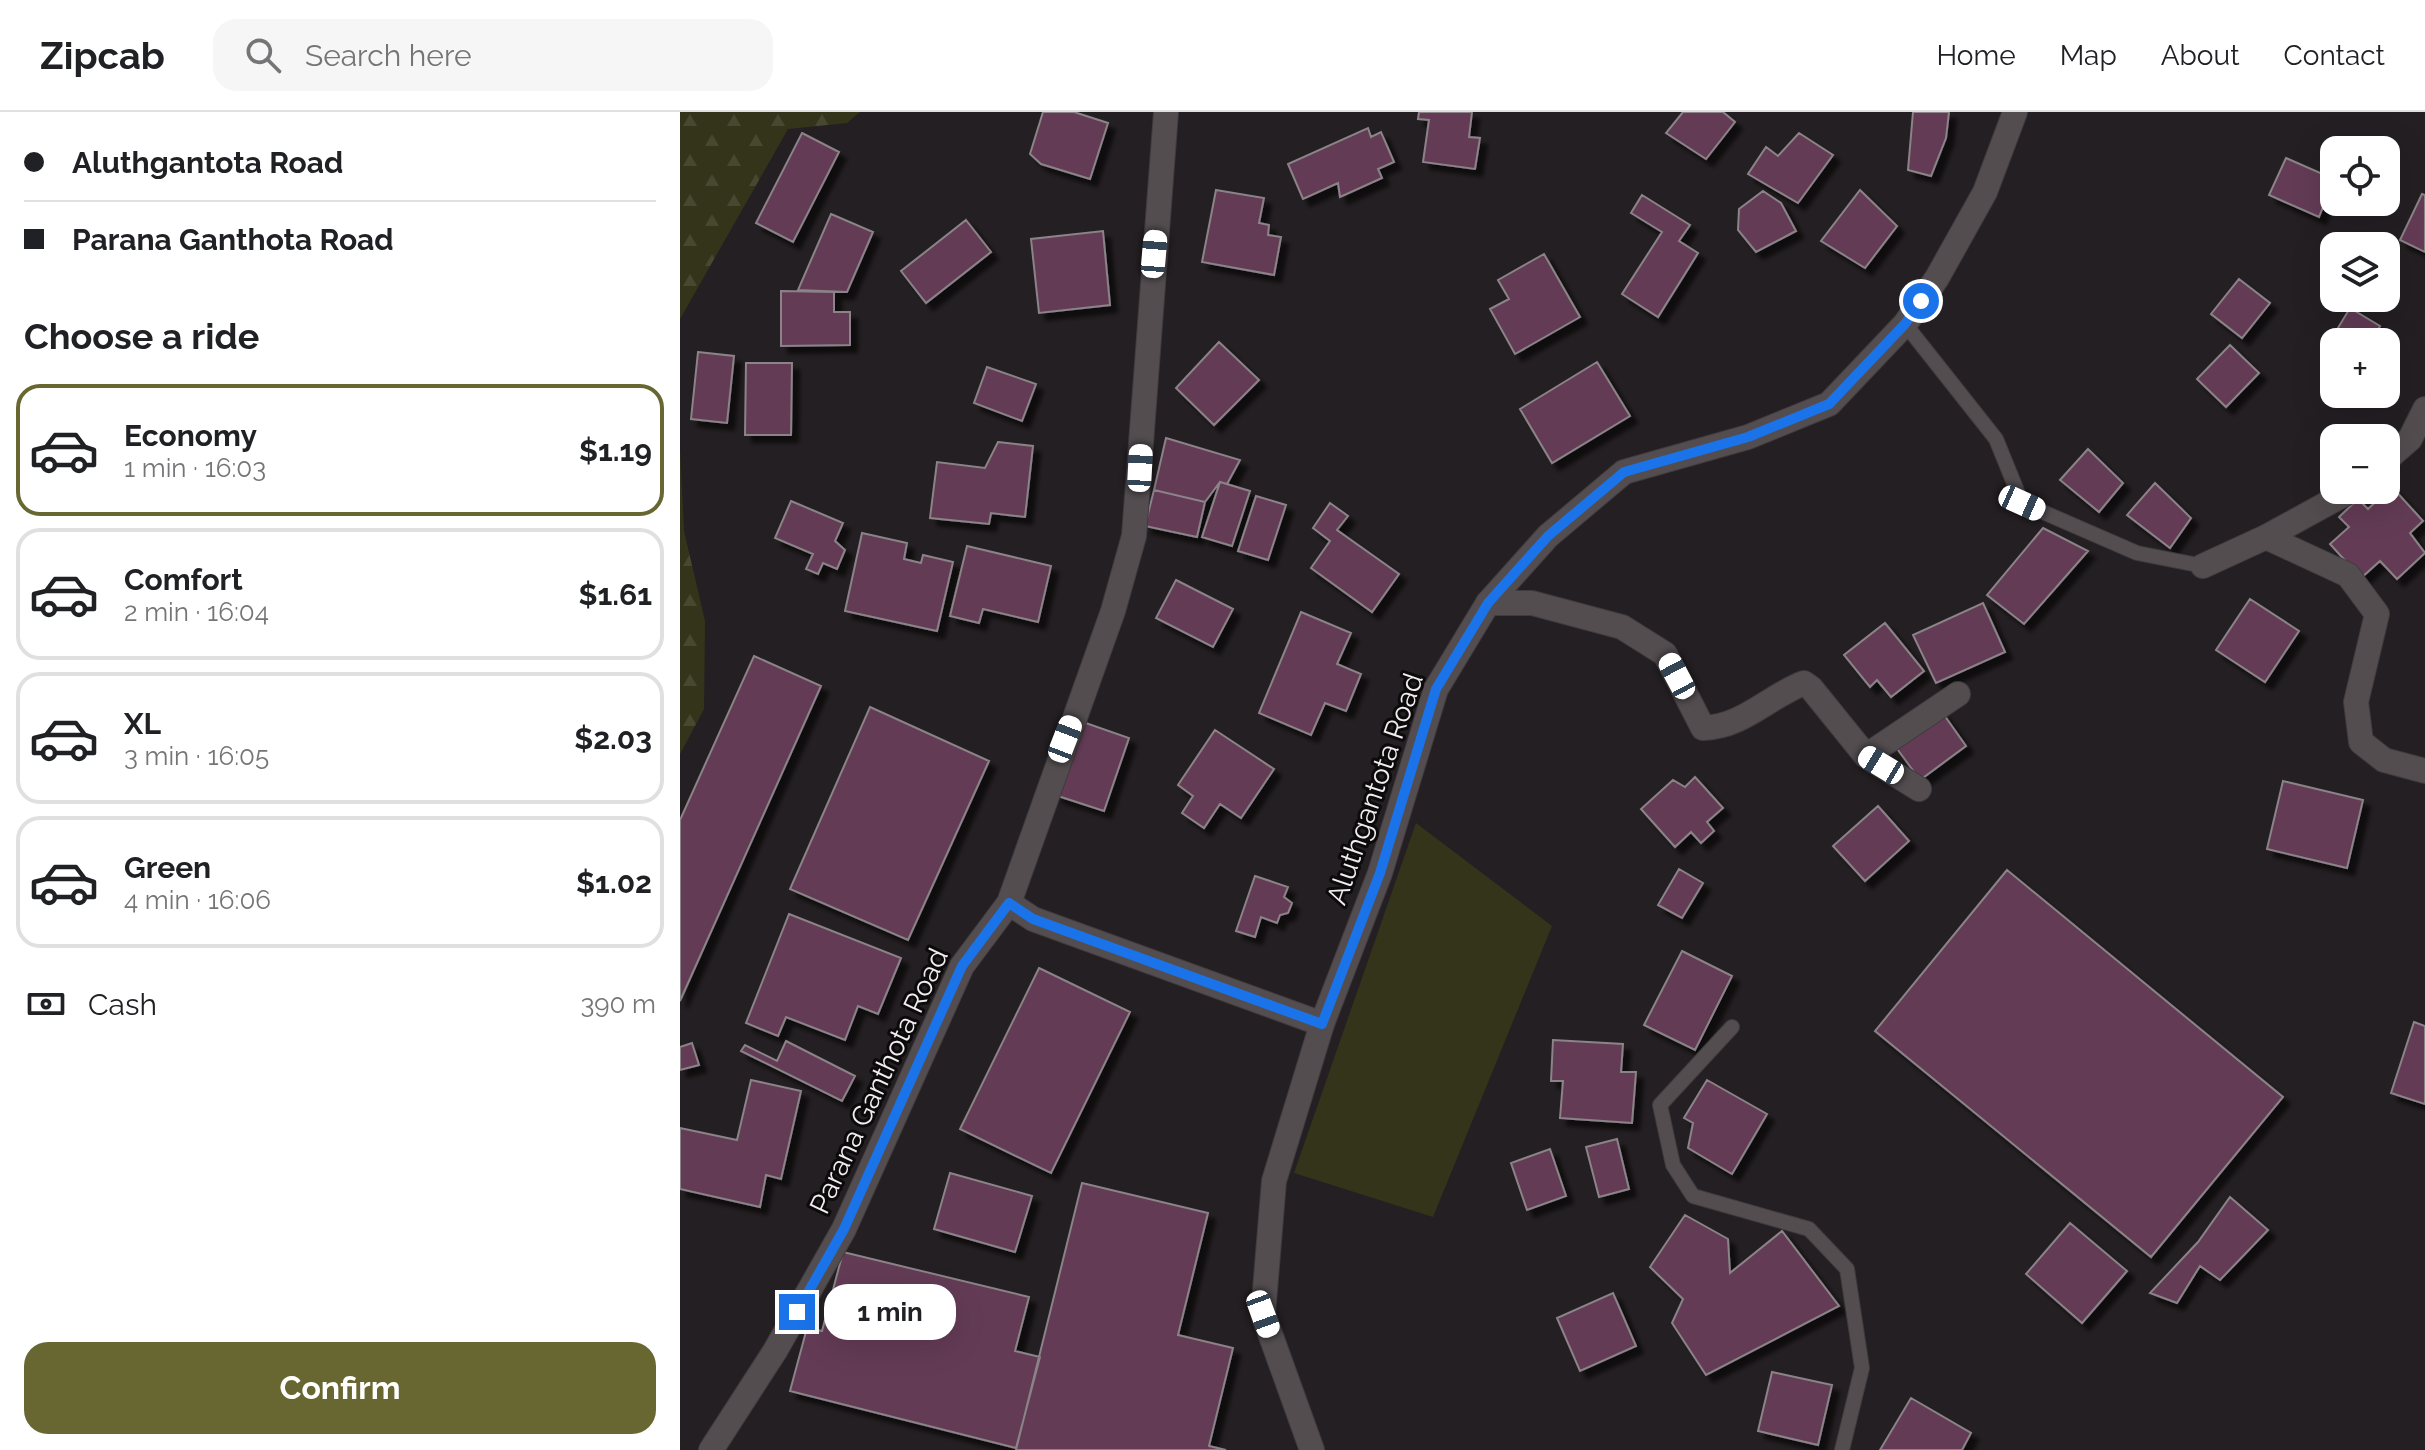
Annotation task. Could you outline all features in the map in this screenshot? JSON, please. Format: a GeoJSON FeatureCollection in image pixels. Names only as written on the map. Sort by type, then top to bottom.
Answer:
{"type":"FeatureCollection","features":[{"type":"Feature","properties":{"kind":"street","name":"Parana Ganthota Road"},"geometry":{"type":"LineString","coordinates":[[711,1450],[775,1351],[844,1229],[962,966],[1009,903],[1113,611],[1134,536],[1166,112]]}},
{"type":"Feature","properties":{"kind":"street","name":"Aluthgantota Road"},"geometry":{"type":"LineString","coordinates":[[1312,1450],[1263,1314],[1274,1181],[1322,1024],[1380,873],[1436,689],[1488,603],[1548,536],[1624,472],[1748,437],[1829,404],[1905,324],[1937,278],[1985,192],[2015,112]]}},
{"type":"Feature","properties":{"kind":"street"},"geometry":{"type":"LineString","coordinates":[[2400,448],[2410,439],[2425,409]]}},
{"type":"Feature","properties":{"kind":"street"},"geometry":{"type":"LineString","coordinates":[[2203,566],[2326,504]]}},
{"type":"Feature","properties":{"kind":"street"},"geometry":{"type":"LineString","coordinates":[[2266,537],[2348,575],[2377,614],[2356,702],[2361,742],[2384,760],[2425,771]]}},
{"type":"Feature","properties":{"kind":"street"},"geometry":{"type":"LineString","coordinates":[[1488,603],[1532,603],[1622,627],[1665,654],[1703,728],[1719,727],[1755,712],[1804,683],[1866,756],[1919,789]]}},
{"type":"Feature","properties":{"kind":"street"},"geometry":{"type":"LineString","coordinates":[[1866,756],[1958,694]]}},
{"type":"Feature","properties":{"kind":"street"},"geometry":{"type":"LineString","coordinates":[[1009,903],[1033,919],[1322,1024]]}},
{"type":"Feature","properties":{"kind":"lane"},"geometry":{"type":"LineString","coordinates":[[1905,324],[1996,439],[2022,503],[2137,553],[2203,566]]}},
{"type":"Feature","properties":{"kind":"lane"},"geometry":{"type":"LineString","coordinates":[[1732,1027],[1660,1105],[1673,1165],[1693,1196],[1809,1229],[1847,1269],[1862,1368],[1842,1450]]}},
{"type":"Feature","properties":{"kind":"green space"},"geometry":{"type":"Polygon","coordinates":[[[680,112],[860,112],[847,123],[788,129],[680,319],[680,112]]]}},
{"type":"Feature","properties":{"kind":"green space"},"geometry":{"type":"Polygon","coordinates":[[[680,449],[684,531],[705,621],[704,709],[680,754],[680,449]]]}},
{"type":"Feature","properties":{"kind":"green space"},"geometry":{"type":"Polygon","coordinates":[[[1416,823],[1552,926],[1433,1217],[1294,1173],[1416,823]]]}},
{"type":"Feature","properties":{"kind":"building"},"geometry":{"type":"Polygon","coordinates":[[[1043,112],[1074,112],[1108,123],[1090,179],[1041,164],[1030,154],[1043,112]]]}},
{"type":"Feature","properties":{"kind":"building"},"geometry":{"type":"Polygon","coordinates":[[[1419,112],[1472,112],[1469,137],[1480,138],[1475,169],[1423,162],[1429,120],[1418,119],[1419,112]]]}},
{"type":"Feature","properties":{"kind":"building"},"geometry":{"type":"Polygon","coordinates":[[[1683,112],[1723,112],[1735,122],[1706,159],[1666,133],[1683,112]]]}},
{"type":"Feature","properties":{"kind":"building"},"geometry":{"type":"Polygon","coordinates":[[[1913,112],[1949,112],[1946,138],[1931,176],[1908,170],[1913,112]]]}},
{"type":"Feature","properties":{"kind":"building"},"geometry":{"type":"Polygon","coordinates":[[[1368,128],[1371,137],[1381,132],[1394,162],[1378,169],[1382,178],[1340,197],[1338,183],[1303,199],[1288,164],[1368,128]]]}},
{"type":"Feature","properties":{"kind":"building"},"geometry":{"type":"Polygon","coordinates":[[[802,133],[839,152],[793,242],[756,223],[802,133]]]}},
{"type":"Feature","properties":{"kind":"building"},"geometry":{"type":"Polygon","coordinates":[[[1799,133],[1833,155],[1798,203],[1748,174],[1766,147],[1778,156],[1799,133]]]}},
{"type":"Feature","properties":{"kind":"building"},"geometry":{"type":"Polygon","coordinates":[[[2286,158],[2320,173],[2319,217],[2269,195],[2286,158]]]}},
{"type":"Feature","properties":{"kind":"building"},"geometry":{"type":"Polygon","coordinates":[[[1216,190],[1264,198],[1259,223],[1269,225],[1268,235],[1281,237],[1274,275],[1202,262],[1216,190]]]}},
{"type":"Feature","properties":{"kind":"building"},"geometry":{"type":"Polygon","coordinates":[[[1860,190],[1897,226],[1865,268],[1821,241],[1860,190]]]}},
{"type":"Feature","properties":{"kind":"building"},"geometry":{"type":"Polygon","coordinates":[[[1763,191],[1781,203],[1796,231],[1756,252],[1738,230],[1739,209],[1763,191]]]}},
{"type":"Feature","properties":{"kind":"building"},"geometry":{"type":"Polygon","coordinates":[[[2422,194],[2425,195],[2425,252],[2400,240],[2422,194]]]}},
{"type":"Feature","properties":{"kind":"building"},"geometry":{"type":"Polygon","coordinates":[[[1642,195],[1690,225],[1679,241],[1698,253],[1658,317],[1622,294],[1662,232],[1631,213],[1642,195]]]}},
{"type":"Feature","properties":{"kind":"building"},"geometry":{"type":"Polygon","coordinates":[[[831,214],[873,232],[847,292],[798,290],[831,214]]]}},
{"type":"Feature","properties":{"kind":"building"},"geometry":{"type":"Polygon","coordinates":[[[966,220],[991,252],[926,303],[901,271],[966,220]]]}},
{"type":"Feature","properties":{"kind":"building"},"geometry":{"type":"Polygon","coordinates":[[[1103,231],[1110,305],[1039,313],[1031,239],[1103,231]]]}},
{"type":"Feature","properties":{"kind":"building"},"geometry":{"type":"Polygon","coordinates":[[[1544,254],[1580,317],[1515,354],[1490,309],[1509,299],[1498,280],[1544,254]]]}},
{"type":"Feature","properties":{"kind":"building"},"geometry":{"type":"Polygon","coordinates":[[[2239,279],[2270,303],[2242,338],[2211,314],[2239,279]]]}},
{"type":"Feature","properties":{"kind":"building"},"geometry":{"type":"Polygon","coordinates":[[[781,291],[834,292],[834,312],[850,312],[850,345],[781,346],[781,291]]]}},
{"type":"Feature","properties":{"kind":"building"},"geometry":{"type":"Polygon","coordinates":[[[2348,312],[2357,312],[2380,326],[2379,328],[2338,328],[2348,312]]]}},
{"type":"Feature","properties":{"kind":"building"},"geometry":{"type":"Polygon","coordinates":[[[1219,342],[1259,380],[1214,425],[1176,388],[1219,342]]]}},
{"type":"Feature","properties":{"kind":"building"},"geometry":{"type":"Polygon","coordinates":[[[2230,345],[2259,373],[2226,407],[2197,379],[2230,345]]]}},
{"type":"Feature","properties":{"kind":"building"},"geometry":{"type":"Polygon","coordinates":[[[698,352],[734,356],[727,423],[691,419],[698,352]]]}},
{"type":"Feature","properties":{"kind":"building"},"geometry":{"type":"Polygon","coordinates":[[[1597,362],[1630,416],[1552,463],[1520,409],[1597,362]]]}},
{"type":"Feature","properties":{"kind":"building"},"geometry":{"type":"Polygon","coordinates":[[[746,363],[792,363],[791,435],[745,435],[746,363]]]}},
{"type":"Feature","properties":{"kind":"building"},"geometry":{"type":"Polygon","coordinates":[[[987,367],[1036,384],[1022,421],[974,403],[987,367]]]}},
{"type":"Feature","properties":{"kind":"building"},"geometry":{"type":"Polygon","coordinates":[[[1166,438],[1240,460],[1227,484],[1220,482],[1205,502],[1154,490],[1166,438]]]}},
{"type":"Feature","properties":{"kind":"building"},"geometry":{"type":"Polygon","coordinates":[[[998,442],[1033,446],[1025,517],[991,513],[989,524],[930,518],[937,462],[985,468],[998,442]]]}},
{"type":"Feature","properties":{"kind":"building"},"geometry":{"type":"Polygon","coordinates":[[[2088,449],[2123,483],[2099,512],[2060,480],[2088,449]]]}},
{"type":"Feature","properties":{"kind":"building"},"geometry":{"type":"Polygon","coordinates":[[[1220,482],[1250,491],[1232,546],[1202,537],[1220,482]]]}},
{"type":"Feature","properties":{"kind":"building"},"geometry":{"type":"Polygon","coordinates":[[[2155,483],[2191,518],[2170,548],[2127,515],[2155,483]]]}},
{"type":"Feature","properties":{"kind":"building"},"geometry":{"type":"Polygon","coordinates":[[[1154,490],[1205,502],[1197,537],[1145,526],[1154,490]]]}},
{"type":"Feature","properties":{"kind":"building"},"geometry":{"type":"Polygon","coordinates":[[[1256,496],[1286,505],[1268,560],[1238,551],[1256,496]]]}},
{"type":"Feature","properties":{"kind":"building"},"geometry":{"type":"Polygon","coordinates":[[[2400,496],[2423,521],[2410,533],[2425,553],[2397,579],[2380,561],[2361,578],[2330,544],[2349,527],[2339,517],[2353,504],[2363,504],[2368,509],[2373,504],[2400,504],[2400,496]]]}},
{"type":"Feature","properties":{"kind":"building"},"geometry":{"type":"Polygon","coordinates":[[[791,501],[843,523],[835,541],[845,550],[837,569],[823,563],[818,574],[806,569],[813,554],[775,538],[791,501]]]}},
{"type":"Feature","properties":{"kind":"building"},"geometry":{"type":"Polygon","coordinates":[[[1330,503],[1348,516],[1337,530],[1399,574],[1372,612],[1311,568],[1330,541],[1313,528],[1330,503]]]}},
{"type":"Feature","properties":{"kind":"building"},"geometry":{"type":"Polygon","coordinates":[[[2043,528],[2088,551],[2024,624],[1987,595],[2043,528]]]}},
{"type":"Feature","properties":{"kind":"building"},"geometry":{"type":"Polygon","coordinates":[[[862,533],[907,543],[904,559],[921,563],[923,555],[953,562],[937,631],[845,611],[862,533]]]}},
{"type":"Feature","properties":{"kind":"building"},"geometry":{"type":"Polygon","coordinates":[[[967,546],[1051,566],[1038,622],[983,609],[979,623],[950,616],[967,546]]]}},
{"type":"Feature","properties":{"kind":"building"},"geometry":{"type":"Polygon","coordinates":[[[1176,580],[1233,609],[1213,647],[1156,618],[1176,580]]]}},
{"type":"Feature","properties":{"kind":"building"},"geometry":{"type":"Polygon","coordinates":[[[2250,599],[2299,631],[2265,682],[2216,650],[2250,599]]]}},
{"type":"Feature","properties":{"kind":"building"},"geometry":{"type":"Polygon","coordinates":[[[1983,603],[2005,652],[1936,683],[1913,635],[1983,603]]]}},
{"type":"Feature","properties":{"kind":"building"},"geometry":{"type":"Polygon","coordinates":[[[1301,612],[1351,633],[1337,664],[1361,674],[1346,711],[1325,703],[1311,735],[1259,713],[1301,612]]]}},
{"type":"Feature","properties":{"kind":"building"},"geometry":{"type":"Polygon","coordinates":[[[1885,623],[1924,671],[1891,697],[1877,680],[1870,687],[1844,655],[1885,623]]]}},
{"type":"Feature","properties":{"kind":"building"},"geometry":{"type":"Polygon","coordinates":[[[754,656],[821,686],[680,1001],[680,820],[754,656]]]}},
{"type":"Feature","properties":{"kind":"building"},"geometry":{"type":"Polygon","coordinates":[[[870,707],[989,761],[908,940],[790,889],[870,707]]]}},
{"type":"Feature","properties":{"kind":"building"},"geometry":{"type":"Polygon","coordinates":[[[1942,712],[1966,746],[1920,780],[1895,746],[1942,712]]]}},
{"type":"Feature","properties":{"kind":"building"},"geometry":{"type":"Polygon","coordinates":[[[1080,721],[1129,738],[1104,811],[1055,795],[1080,721]]]}},
{"type":"Feature","properties":{"kind":"building"},"geometry":{"type":"Polygon","coordinates":[[[1215,730],[1274,769],[1241,818],[1220,804],[1204,828],[1182,813],[1193,796],[1178,785],[1215,730]]]}},
{"type":"Feature","properties":{"kind":"building"},"geometry":{"type":"Polygon","coordinates":[[[1695,777],[1723,808],[1707,822],[1714,831],[1701,843],[1691,832],[1675,847],[1641,809],[1673,780],[1685,787],[1695,777]]]}},
{"type":"Feature","properties":{"kind":"building"},"geometry":{"type":"Polygon","coordinates":[[[2283,781],[2363,800],[2347,868],[2267,849],[2283,781]]]}},
{"type":"Feature","properties":{"kind":"building"},"geometry":{"type":"Polygon","coordinates":[[[1878,806],[1909,841],[1865,881],[1833,846],[1878,806]]]}},
{"type":"Feature","properties":{"kind":"building"},"geometry":{"type":"Polygon","coordinates":[[[1679,869],[1703,883],[1682,918],[1658,905],[1679,869]]]}},
{"type":"Feature","properties":{"kind":"building"},"geometry":{"type":"Polygon","coordinates":[[[2007,870],[2283,1097],[2151,1257],[1875,1031],[2007,870]]]}},
{"type":"Feature","properties":{"kind":"building"},"geometry":{"type":"Polygon","coordinates":[[[1255,876],[1288,887],[1284,897],[1292,903],[1288,913],[1280,915],[1277,923],[1261,917],[1255,937],[1236,931],[1255,876]]]}},
{"type":"Feature","properties":{"kind":"building"},"geometry":{"type":"Polygon","coordinates":[[[789,914],[901,958],[878,1014],[858,1006],[845,1040],[786,1017],[778,1036],[746,1023],[789,914]]]}},
{"type":"Feature","properties":{"kind":"building"},"geometry":{"type":"Polygon","coordinates":[[[1682,951],[1732,976],[1695,1050],[1644,1025],[1682,951]]]}},
{"type":"Feature","properties":{"kind":"building"},"geometry":{"type":"Polygon","coordinates":[[[1039,968],[1130,1012],[1051,1173],[960,1129],[1039,968]]]}},
{"type":"Feature","properties":{"kind":"building"},"geometry":{"type":"Polygon","coordinates":[[[2414,1022],[2425,1026],[2425,1104],[2391,1093],[2414,1022]]]}},
{"type":"Feature","properties":{"kind":"building"},"geometry":{"type":"Polygon","coordinates":[[[1553,1040],[1623,1044],[1621,1072],[1636,1072],[1632,1123],[1560,1118],[1563,1081],[1551,1081],[1553,1040]]]}},
{"type":"Feature","properties":{"kind":"building"},"geometry":{"type":"Polygon","coordinates":[[[786,1041],[855,1076],[842,1101],[741,1051],[745,1045],[777,1061],[786,1041]]]}},
{"type":"Feature","properties":{"kind":"building"},"geometry":{"type":"Polygon","coordinates":[[[692,1043],[699,1065],[680,1070],[680,1047],[692,1043]]]}},
{"type":"Feature","properties":{"kind":"building"},"geometry":{"type":"Polygon","coordinates":[[[751,1080],[801,1091],[781,1179],[766,1175],[760,1207],[680,1189],[680,1128],[737,1140],[751,1080]]]}},
{"type":"Feature","properties":{"kind":"building"},"geometry":{"type":"Polygon","coordinates":[[[1707,1080],[1767,1114],[1732,1174],[1688,1148],[1693,1123],[1684,1118],[1707,1080]]]}},
{"type":"Feature","properties":{"kind":"building"},"geometry":{"type":"Polygon","coordinates":[[[1617,1139],[1629,1189],[1599,1197],[1586,1147],[1617,1139]]]}},
{"type":"Feature","properties":{"kind":"building"},"geometry":{"type":"Polygon","coordinates":[[[1550,1149],[1566,1196],[1527,1210],[1511,1163],[1550,1149]]]}},
{"type":"Feature","properties":{"kind":"building"},"geometry":{"type":"Polygon","coordinates":[[[950,1173],[1032,1196],[1015,1252],[934,1229],[950,1173]]]}},
{"type":"Feature","properties":{"kind":"building"},"geometry":{"type":"Polygon","coordinates":[[[1082,1183],[1208,1213],[1178,1335],[1233,1348],[1209,1446],[1226,1450],[1016,1450],[1082,1183]]]}},
{"type":"Feature","properties":{"kind":"building"},"geometry":{"type":"Polygon","coordinates":[[[2230,1197],[2268,1230],[2220,1280],[2200,1266],[2177,1303],[2150,1293],[2198,1242],[2230,1197]]]}},
{"type":"Feature","properties":{"kind":"building"},"geometry":{"type":"Polygon","coordinates":[[[1685,1215],[1728,1239],[1730,1273],[1782,1231],[1839,1306],[1706,1375],[1672,1323],[1683,1299],[1650,1267],[1685,1215]]]}},
{"type":"Feature","properties":{"kind":"building"},"geometry":{"type":"Polygon","coordinates":[[[2070,1223],[2127,1271],[2082,1323],[2026,1274],[2070,1223]]]}},
{"type":"Feature","properties":{"kind":"building"},"geometry":{"type":"Polygon","coordinates":[[[843,1252],[1029,1297],[1015,1351],[1040,1357],[1016,1448],[790,1391],[807,1328],[822,1331],[843,1252]]]}},
{"type":"Feature","properties":{"kind":"building"},"geometry":{"type":"Polygon","coordinates":[[[1613,1293],[1636,1346],[1580,1371],[1557,1318],[1613,1293]]]}},
{"type":"Feature","properties":{"kind":"building"},"geometry":{"type":"Polygon","coordinates":[[[1772,1372],[1832,1385],[1818,1445],[1758,1431],[1772,1372]]]}},
{"type":"Feature","properties":{"kind":"building"},"geometry":{"type":"Polygon","coordinates":[[[1911,1398],[1971,1433],[1962,1450],[1880,1450],[1911,1398]]]}},
{"type":"Feature","properties":{"kind":"route"},"geometry":{"type":"LineString","coordinates":[[797,1312],[844,1229],[962,966],[1009,903],[1033,919],[1322,1024],[1380,873],[1436,689],[1488,603],[1548,536],[1624,472],[1748,437],[1829,404],[1905,324],[1921,301]]}}]}
